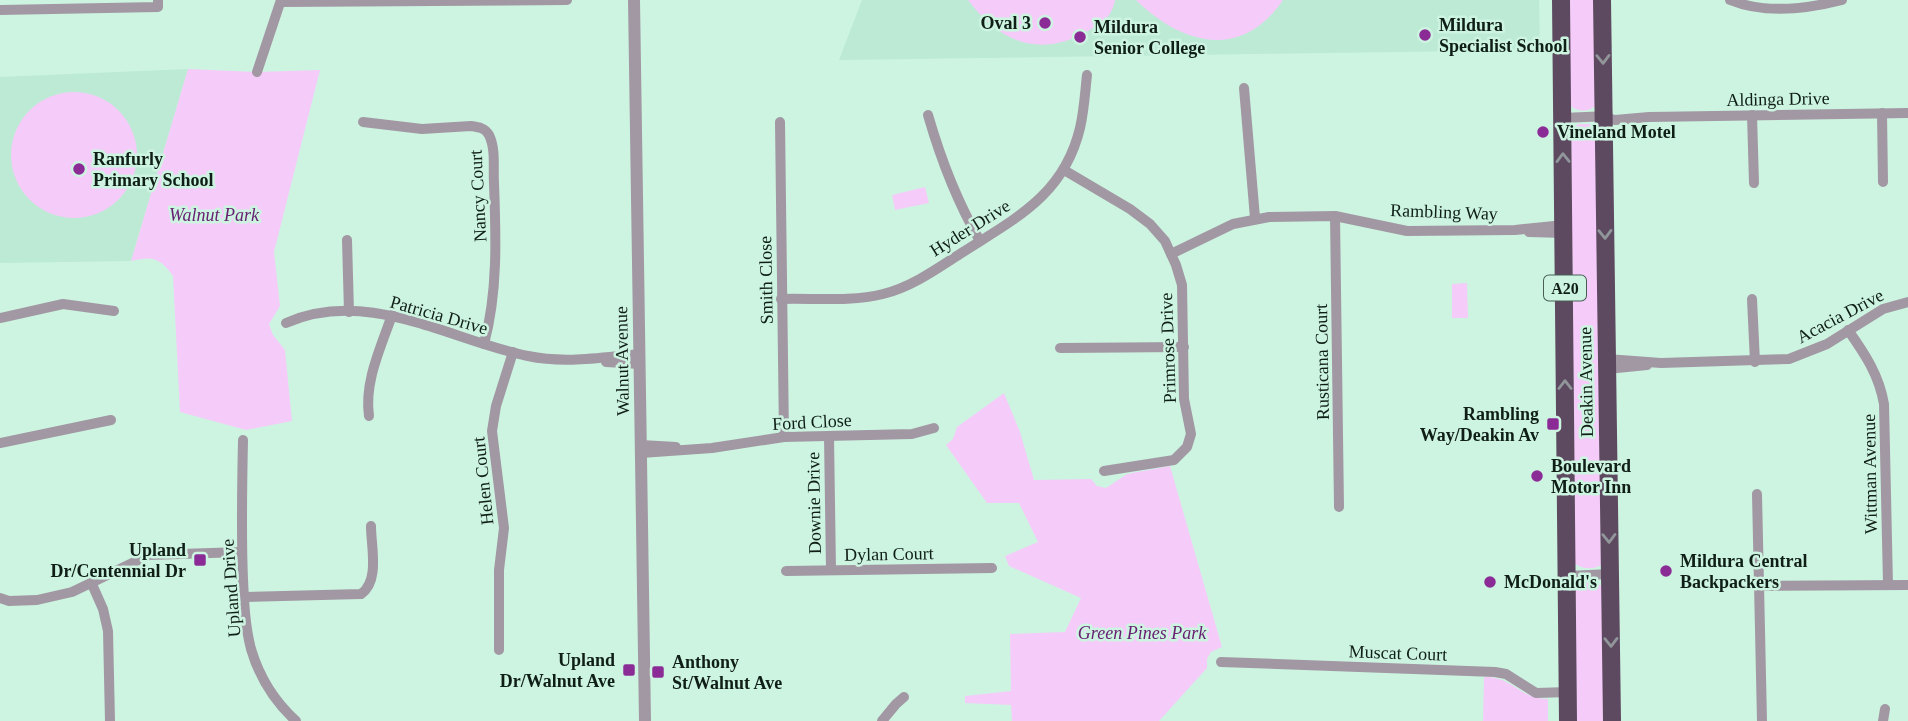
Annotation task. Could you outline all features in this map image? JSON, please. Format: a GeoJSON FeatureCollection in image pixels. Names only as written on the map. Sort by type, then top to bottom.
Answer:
{"type":"FeatureCollection","features":[{"type":"Feature","properties":{"kind":"highway","name":"Deakin Avenue"},"geometry":{"type":"LineString","coordinates":[[1561,0],[1568,721]]}},
{"type":"Feature","properties":{"kind":"highway","name":"Deakin Avenue"},"geometry":{"type":"LineString","coordinates":[[1602,0],[1612,721]]}},
{"type":"Feature","properties":{"kind":"street"},"geometry":{"type":"LineString","coordinates":[[0,10],[30,5],[158,7],[158,0]]}},
{"type":"Feature","properties":{"kind":"street"},"geometry":{"type":"LineString","coordinates":[[257,72],[281,1],[567,0]]}},
{"type":"Feature","properties":{"kind":"street","name":"Walnut Avenue"},"geometry":{"type":"LineString","coordinates":[[634,0],[645,721]]}},
{"type":"Feature","properties":{"kind":"street"},"geometry":{"type":"LineString","coordinates":[[1730,0],[1749,6],[1771,8],[1801,7],[1842,0]]}},
{"type":"Feature","properties":{"kind":"street","name":"Hyder Drive"},"geometry":{"type":"LineString","coordinates":[[781,299],[870,296],[894,291],[980,241],[1035,204],[1048,192],[1064,170],[1081,125],[1087,75]]}},
{"type":"Feature","properties":{"kind":"street"},"geometry":{"type":"LineString","coordinates":[[1244,88],[1255,218]]}},
{"type":"Feature","properties":{"kind":"street"},"geometry":{"type":"LineString","coordinates":[[1881,113],[1883,182]]}},
{"type":"Feature","properties":{"kind":"street","name":"Aldinga Drive"},"geometry":{"type":"LineString","coordinates":[[1563,118],[1625,114],[1648,117],[1908,113]]}},
{"type":"Feature","properties":{"kind":"street"},"geometry":{"type":"LineString","coordinates":[[928,115],[944,170],[980,241]]}},
{"type":"Feature","properties":{"kind":"street"},"geometry":{"type":"LineString","coordinates":[[1752,116],[1754,183]]}},
{"type":"Feature","properties":{"kind":"street","name":"Nancy Court"},"geometry":{"type":"LineString","coordinates":[[363,122],[422,130],[471,125],[487,132],[492,147],[496,241],[489,322],[484,344]]}},
{"type":"Feature","properties":{"kind":"street","name":"Smith Close"},"geometry":{"type":"LineString","coordinates":[[780,122],[784,438]]}},
{"type":"Feature","properties":{"kind":"street","name":"Primrose Drive"},"geometry":{"type":"LineString","coordinates":[[1064,170],[1141,217],[1158,232],[1171,254],[1182,285],[1184,399],[1191,434],[1184,453],[1174,460],[1104,471]]}},
{"type":"Feature","properties":{"kind":"street","name":"Rambling Way"},"geometry":{"type":"LineString","coordinates":[[1171,254],[1233,224],[1255,218],[1335,215],[1407,231],[1515,230],[1544,234],[1564,229]]}},
{"type":"Feature","properties":{"kind":"street","name":"Rusticana Court"},"geometry":{"type":"LineString","coordinates":[[1335,215],[1339,507]]}},
{"type":"Feature","properties":{"kind":"street"},"geometry":{"type":"LineString","coordinates":[[347,240],[349,312]]}},
{"type":"Feature","properties":{"kind":"street"},"geometry":{"type":"LineString","coordinates":[[1752,299],[1755,362]]}},
{"type":"Feature","properties":{"kind":"street","name":"Acacia Drive"},"geometry":{"type":"LineString","coordinates":[[1607,364],[1789,359],[1827,344],[1883,309],[1908,302]]}},
{"type":"Feature","properties":{"kind":"street"},"geometry":{"type":"LineString","coordinates":[[0,318],[63,303],[114,311]]}},
{"type":"Feature","properties":{"kind":"street","name":"Patricia Drive"},"geometry":{"type":"LineString","coordinates":[[286,323],[312,314],[349,312],[392,315],[484,344],[546,359],[640,359]]}},
{"type":"Feature","properties":{"kind":"street"},"geometry":{"type":"LineString","coordinates":[[369,416],[367,404],[370,383],[392,315]]}},
{"type":"Feature","properties":{"kind":"street","name":"Wittman Avenue"},"geometry":{"type":"LineString","coordinates":[[1848,330],[1871,365],[1884,404],[1888,585]]}},
{"type":"Feature","properties":{"kind":"street"},"geometry":{"type":"LineString","coordinates":[[1060,348],[1184,347]]}},
{"type":"Feature","properties":{"kind":"street","name":"Helen Court"},"geometry":{"type":"LineString","coordinates":[[499,650],[499,570],[504,528],[492,431],[496,406],[513,352]]}},
{"type":"Feature","properties":{"kind":"street"},"geometry":{"type":"LineString","coordinates":[[0,443],[111,420]]}},
{"type":"Feature","properties":{"kind":"street","name":"Ford Close"},"geometry":{"type":"LineString","coordinates":[[641,449],[725,446],[784,438],[912,434],[934,428]]}},
{"type":"Feature","properties":{"kind":"street","name":"Downie Drive"},"geometry":{"type":"LineString","coordinates":[[829,436],[831,570]]}},
{"type":"Feature","properties":{"kind":"street","name":"Upland Drive"},"geometry":{"type":"LineString","coordinates":[[243,440],[242,552],[248,634],[258,665],[274,696],[296,721]]}},
{"type":"Feature","properties":{"kind":"street"},"geometry":{"type":"LineString","coordinates":[[1757,494],[1762,721]]}},
{"type":"Feature","properties":{"kind":"street"},"geometry":{"type":"LineString","coordinates":[[244,597],[361,594],[369,587],[372,578],[371,526]]}},
{"type":"Feature","properties":{"kind":"street"},"geometry":{"type":"LineString","coordinates":[[0,598],[9,601],[37,600],[72,592],[149,555],[242,552]]}},
{"type":"Feature","properties":{"kind":"street","name":"Dylan Court"},"geometry":{"type":"LineString","coordinates":[[786,571],[992,569]]}},
{"type":"Feature","properties":{"kind":"street"},"geometry":{"type":"LineString","coordinates":[[1567,576],[1610,574]]}},
{"type":"Feature","properties":{"kind":"street"},"geometry":{"type":"LineString","coordinates":[[91,582],[103,609],[108,631],[110,721]]}},
{"type":"Feature","properties":{"kind":"street"},"geometry":{"type":"LineString","coordinates":[[1759,586],[1908,584]]}},
{"type":"Feature","properties":{"kind":"street","name":"Muscat Court"},"geometry":{"type":"LineString","coordinates":[[1221,662],[1495,672],[1506,674],[1536,693],[1568,692]]}},
{"type":"Feature","properties":{"kind":"street"},"geometry":{"type":"LineString","coordinates":[[882,721],[904,697]]}},
{"type":"Feature","properties":{"kind":"street"},"geometry":{"type":"LineString","coordinates":[[1882,721],[1885,709]]}},
{"type":"Feature","properties":{"kind":"shaded area","name":"Mildura Senior College"},"geometry":{"type":"Polygon","coordinates":[[[862,0],[1539,0],[1540,50],[839,60],[862,0]]]}},
{"type":"Feature","properties":{"kind":"shaded area","name":"Ranfurly Primary School"},"geometry":{"type":"Polygon","coordinates":[[[188,69],[131,261],[0,263],[0,77],[188,69]]]}},
{"type":"Feature","properties":{"kind":"green space","name":"Oval 3"},"geometry":{"type":"Polygon","coordinates":[[[968,0],[1115,0],[1106,19],[1088,31],[1053,44],[1037,45],[1007,36],[980,15],[968,0]]]}},
{"type":"Feature","properties":{"kind":"green space"},"geometry":{"type":"Polygon","coordinates":[[[1136,0],[1283,0],[1267,19],[1249,32],[1212,40],[1173,28],[1136,0]]]}},
{"type":"Feature","properties":{"kind":"green space"},"geometry":{"type":"Polygon","coordinates":[[[1568,0],[1596,0],[1596,105],[1587,110],[1576,109],[1570,105],[1568,0]]]}},
{"type":"Feature","properties":{"kind":"green space","name":"Walnut Park"},"geometry":{"type":"Polygon","coordinates":[[[188,69],[257,72],[320,70],[274,252],[280,306],[269,324],[273,335],[285,350],[292,421],[246,430],[180,412],[173,276],[164,265],[155,260],[131,261],[188,69]]]}},
{"type":"Feature","properties":{"kind":"green space"},"geometry":{"type":"Polygon","coordinates":[[[74,92],[98,97],[118,111],[132,131],[137,155],[132,179],[118,199],[98,213],[74,218],[50,213],[30,199],[16,179],[11,155],[16,131],[30,111],[50,97],[74,92]]]}},
{"type":"Feature","properties":{"kind":"green space"},"geometry":{"type":"Polygon","coordinates":[[[1578,124],[1592,124],[1597,130],[1601,565],[1592,568],[1575,564],[1571,130],[1578,124]]]}},
{"type":"Feature","properties":{"kind":"green space"},"geometry":{"type":"Polygon","coordinates":[[[925,187],[929,203],[895,210],[892,195],[925,187]]]}},
{"type":"Feature","properties":{"kind":"green space"},"geometry":{"type":"Polygon","coordinates":[[[1467,283],[1468,318],[1452,318],[1452,284],[1467,283]]]}},
{"type":"Feature","properties":{"kind":"green space","name":"Green Pines Park"},"geometry":{"type":"Polygon","coordinates":[[[1004,393],[1020,432],[1034,480],[1091,479],[1097,486],[1106,488],[1127,474],[1170,466],[1222,647],[1211,652],[1207,659],[1207,668],[1159,721],[1012,721],[1011,705],[965,703],[965,696],[1011,691],[1010,634],[1065,632],[1081,598],[1009,566],[1005,556],[1038,542],[1019,503],[987,503],[946,445],[953,439],[957,427],[1004,393]]]}},
{"type":"Feature","properties":{"kind":"green space"},"geometry":{"type":"Polygon","coordinates":[[[1596,582],[1603,587],[1605,721],[1575,721],[1575,587],[1582,583],[1596,582]]]}},
{"type":"Feature","properties":{"kind":"green space"},"geometry":{"type":"Polygon","coordinates":[[[1484,677],[1502,680],[1530,695],[1548,699],[1548,721],[1483,721],[1484,677]]]}},
{"type":"Feature","properties":{"kind":"place","name":"Oval 3"},"geometry":{"type":"Point","coordinates":[1045,23]}},
{"type":"Feature","properties":{"kind":"place","name":"Mildura Specialist School"},"geometry":{"type":"Point","coordinates":[1425,35]}},
{"type":"Feature","properties":{"kind":"place","name":"Mildura Senior College"},"geometry":{"type":"Point","coordinates":[1080,37]}},
{"type":"Feature","properties":{"kind":"place","name":"Vineland Motel"},"geometry":{"type":"Point","coordinates":[1543,132]}},
{"type":"Feature","properties":{"kind":"place","name":"Ranfurly Primary School"},"geometry":{"type":"Point","coordinates":[79,169]}},
{"type":"Feature","properties":{"kind":"place","name":"Rambling Way/Deakin Av"},"geometry":{"type":"Point","coordinates":[1553,424]}},
{"type":"Feature","properties":{"kind":"place","name":"Boulevard Motor Inn"},"geometry":{"type":"Point","coordinates":[1537,476]}},
{"type":"Feature","properties":{"kind":"place","name":"Upland Dr/Centennial Dr"},"geometry":{"type":"Point","coordinates":[200,560]}},
{"type":"Feature","properties":{"kind":"place","name":"Mildura Central Backpackers"},"geometry":{"type":"Point","coordinates":[1666,571]}},
{"type":"Feature","properties":{"kind":"place","name":"McDonald's"},"geometry":{"type":"Point","coordinates":[1490,582]}},
{"type":"Feature","properties":{"kind":"place","name":"Upland Dr/Walnut Ave"},"geometry":{"type":"Point","coordinates":[629,670]}},
{"type":"Feature","properties":{"kind":"place","name":"Anthony St/Walnut Ave"},"geometry":{"type":"Point","coordinates":[658,672]}}]}
